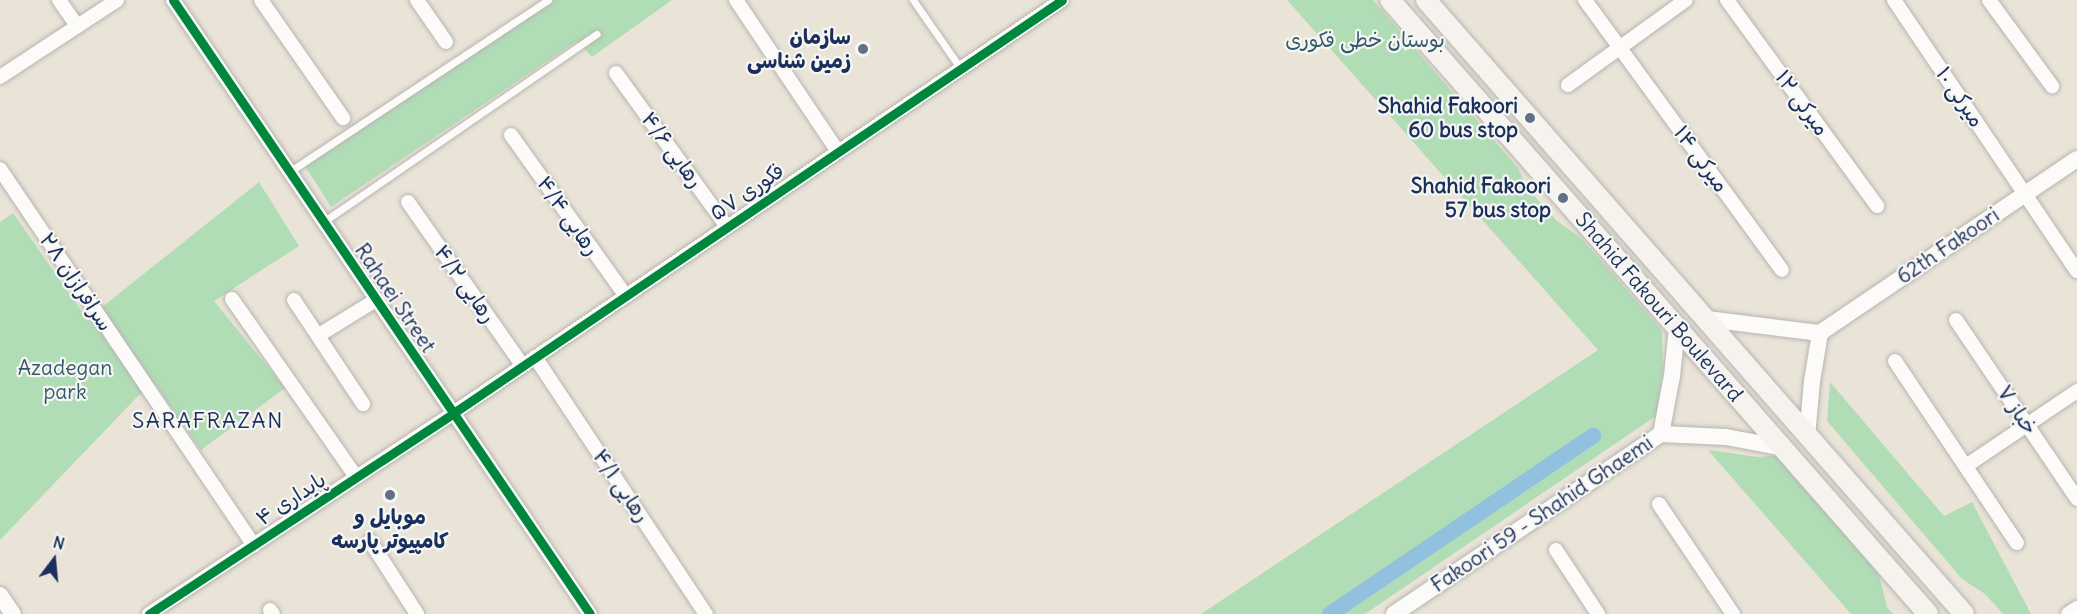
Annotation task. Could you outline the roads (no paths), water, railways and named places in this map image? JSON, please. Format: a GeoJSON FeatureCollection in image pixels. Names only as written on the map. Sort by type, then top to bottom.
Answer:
{"type":"FeatureCollection","features":[{"type":"Feature","properties":{"kind":"main road","name":"Shahid Fakouri Boulevard"},"geometry":{"type":"LineString","coordinates":[[1390,0],[1928,614]]}},
{"type":"Feature","properties":{"kind":"main road","name":"Shahid Fakouri Boulevard"},"geometry":{"type":"LineString","coordinates":[[1426,0],[1964,614]]}},
{"type":"Feature","properties":{"kind":"street"},"geometry":{"type":"LineString","coordinates":[[59,0],[77,26]]}},
{"type":"Feature","properties":{"kind":"street"},"geometry":{"type":"LineString","coordinates":[[0,77],[117,0]]}},
{"type":"Feature","properties":{"kind":"street","name":"Rahaei Street"},"geometry":{"type":"LineString","coordinates":[[173,0],[590,614]]}},
{"type":"Feature","properties":{"kind":"street"},"geometry":{"type":"LineString","coordinates":[[261,0],[344,118]]}},
{"type":"Feature","properties":{"kind":"street"},"geometry":{"type":"LineString","coordinates":[[417,0],[446,42]]}},
{"type":"Feature","properties":{"kind":"street"},"geometry":{"type":"LineString","coordinates":[[736,0],[838,152]]}},
{"type":"Feature","properties":{"kind":"street","name":"فکوری ۵۷"},"geometry":{"type":"LineString","coordinates":[[452,414],[1062,0]]}},
{"type":"Feature","properties":{"kind":"street","name":"میرکی ۱۴"},"geometry":{"type":"LineString","coordinates":[[1585,0],[1782,270]]}},
{"type":"Feature","properties":{"kind":"street"},"geometry":{"type":"LineString","coordinates":[[1568,85],[1686,0]]}},
{"type":"Feature","properties":{"kind":"street","name":"میرکی ۱۲"},"geometry":{"type":"LineString","coordinates":[[1727,0],[1876,206]]}},
{"type":"Feature","properties":{"kind":"street","name":"میرکی ۱۰"},"geometry":{"type":"LineString","coordinates":[[1894,0],[2077,271]]}},
{"type":"Feature","properties":{"kind":"street"},"geometry":{"type":"LineString","coordinates":[[1989,0],[2052,86]]}},
{"type":"Feature","properties":{"kind":"street","name":"رهایی ۴/۶"},"geometry":{"type":"LineString","coordinates":[[616,73],[727,227]]}},
{"type":"Feature","properties":{"kind":"street","name":"رهایی ۴/۴"},"geometry":{"type":"LineString","coordinates":[[511,135],[626,296]]}},
{"type":"Feature","properties":{"kind":"street","name":"62th Fakoori"},"geometry":{"type":"LineString","coordinates":[[1820,333],[2077,159]]}},
{"type":"Feature","properties":{"kind":"street","name":"سرافرازان ۲۸"},"geometry":{"type":"LineString","coordinates":[[0,169],[254,545]]}},
{"type":"Feature","properties":{"kind":"street","name":"رهایی ۴/۲"},"geometry":{"type":"LineString","coordinates":[[408,202],[523,366]]}},
{"type":"Feature","properties":{"kind":"street"},"geometry":{"type":"LineString","coordinates":[[232,299],[356,477]]}},
{"type":"Feature","properties":{"kind":"street"},"geometry":{"type":"LineString","coordinates":[[294,300],[363,404]]}},
{"type":"Feature","properties":{"kind":"street"},"geometry":{"type":"LineString","coordinates":[[319,335],[375,300]]}},
{"type":"Feature","properties":{"kind":"street"},"geometry":{"type":"LineString","coordinates":[[1707,319],[1820,333],[1812,381],[1807,436]]}},
{"type":"Feature","properties":{"kind":"street","name":"خباز ۷"},"geometry":{"type":"LineString","coordinates":[[1956,320],[2077,500]]}},
{"type":"Feature","properties":{"kind":"street"},"geometry":{"type":"LineString","coordinates":[[1677,328],[1672,376],[1661,434],[1726,436],[1784,448]]}},
{"type":"Feature","properties":{"kind":"street","name":"رهایی ۴/۱"},"geometry":{"type":"LineString","coordinates":[[535,357],[706,614]]}},
{"type":"Feature","properties":{"kind":"street"},"geometry":{"type":"LineString","coordinates":[[1895,361],[2017,543]]}},
{"type":"Feature","properties":{"kind":"street"},"geometry":{"type":"LineString","coordinates":[[1966,466],[2077,391]]}},
{"type":"Feature","properties":{"kind":"street","name":"پایداری ۴"},"geometry":{"type":"LineString","coordinates":[[149,614],[452,414]]}},
{"type":"Feature","properties":{"kind":"street","name":"Fakoori 59 - Shahid Ghaemi"},"geometry":{"type":"LineString","coordinates":[[1394,614],[1661,434]]}},
{"type":"Feature","properties":{"kind":"street"},"geometry":{"type":"LineString","coordinates":[[1659,504],[1733,614]]}},
{"type":"Feature","properties":{"kind":"street"},"geometry":{"type":"LineString","coordinates":[[370,541],[417,614]]}},
{"type":"Feature","properties":{"kind":"street"},"geometry":{"type":"LineString","coordinates":[[1556,550],[1598,614]]}},
{"type":"Feature","properties":{"kind":"street"},"geometry":{"type":"LineString","coordinates":[[0,596],[12,614]]}},
{"type":"Feature","properties":{"kind":"street"},"geometry":{"type":"LineString","coordinates":[[2068,614],[2077,608]]}},
{"type":"Feature","properties":{"kind":"lane"},"geometry":{"type":"LineString","coordinates":[[289,172],[548,0]]}},
{"type":"Feature","properties":{"kind":"lane"},"geometry":{"type":"LineString","coordinates":[[913,0],[961,69]]}},
{"type":"Feature","properties":{"kind":"lane"},"geometry":{"type":"LineString","coordinates":[[323,222],[597,34]]}},
{"type":"Feature","properties":{"kind":"waterway"},"geometry":{"type":"LineString","coordinates":[[1330,614],[1593,436]]}},
{"type":"Feature","properties":{"kind":"place","name":"سازمان زمین شناسی"},"geometry":{"type":"Point","coordinates":[863,49]}},
{"type":"Feature","properties":{"kind":"place","name":"Shahid Fakoori 60 bus stop"},"geometry":{"type":"Point","coordinates":[1530,118]}},
{"type":"Feature","properties":{"kind":"place","name":"Shahid Fakoori 57 bus stop"},"geometry":{"type":"Point","coordinates":[1563,198]}},
{"type":"Feature","properties":{"kind":"place","name":"موبایل و کامپیوتر پارسه"},"geometry":{"type":"Point","coordinates":[390,495]}},
{"type":"Feature","properties":{"kind":"district","name":"SARAFRAZAN"},"geometry":{"type":"Point","coordinates":[208,421]}},
{"type":"Feature","properties":{"kind":"park label","name":"بوستان خطی فکوری"},"geometry":{"type":"Point","coordinates":[1365,40]}},
{"type":"Feature","properties":{"kind":"park label","name":"Azadegan park"},"geometry":{"type":"Point","coordinates":[65,380]}}]}
